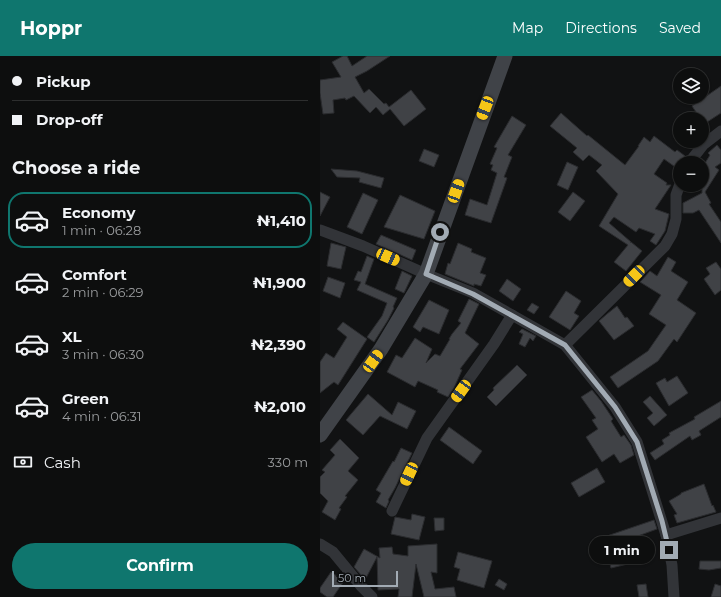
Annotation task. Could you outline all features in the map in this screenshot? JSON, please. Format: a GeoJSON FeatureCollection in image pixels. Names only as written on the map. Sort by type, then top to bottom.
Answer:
{"type":"FeatureCollection","features":[{"type":"Feature","properties":{"kind":"street"},"geometry":{"type":"LineString","coordinates":[[320,435],[381,349],[426,274],[505,56]]}},
{"type":"Feature","properties":{"kind":"street"},"geometry":{"type":"LineString","coordinates":[[695,156],[703,145],[721,130]]}},
{"type":"Feature","properties":{"kind":"street"},"geometry":{"type":"LineString","coordinates":[[565,345],[664,246],[672,234],[676,219],[677,192]]}},
{"type":"Feature","properties":{"kind":"street"},"geometry":{"type":"LineString","coordinates":[[320,230],[363,246],[473,294],[565,345],[615,407],[637,442],[666,535],[672,565],[674,597]]}},
{"type":"Feature","properties":{"kind":"street"},"geometry":{"type":"LineString","coordinates":[[392,511],[427,438],[494,344],[512,315]]}},
{"type":"Feature","properties":{"kind":"street"},"geometry":{"type":"LineString","coordinates":[[666,535],[721,518]]}},
{"type":"Feature","properties":{"kind":"street"},"geometry":{"type":"LineString","coordinates":[[320,544],[333,552],[372,597]]}},
{"type":"Feature","properties":{"kind":"building"},"geometry":{"type":"Polygon","coordinates":[[[343,56],[347,56],[352,66],[367,56],[390,56],[355,77],[364,93],[369,89],[389,107],[411,90],[426,109],[404,126],[390,109],[383,115],[376,107],[370,113],[354,96],[346,100],[345,98],[333,100],[334,113],[323,114],[320,80],[341,77],[332,62],[343,56]]]}},
{"type":"Feature","properties":{"kind":"building"},"geometry":{"type":"Polygon","coordinates":[[[721,86],[721,113],[709,121],[709,112],[696,112],[692,106],[695,104],[709,104],[709,94],[721,86]]]}},
{"type":"Feature","properties":{"kind":"building"},"geometry":{"type":"Polygon","coordinates":[[[561,113],[587,136],[588,135],[625,165],[644,137],[650,142],[654,136],[675,152],[677,150],[685,156],[673,156],[673,165],[664,159],[654,174],[667,183],[666,185],[671,185],[655,209],[669,214],[665,231],[656,245],[650,241],[655,234],[639,228],[636,232],[614,217],[609,223],[642,251],[626,271],[614,262],[628,245],[599,226],[618,194],[596,171],[602,165],[589,155],[583,161],[573,152],[577,148],[550,126],[561,113]]]}},
{"type":"Feature","properties":{"kind":"building"},"geometry":{"type":"Polygon","coordinates":[[[512,116],[526,125],[508,155],[512,157],[504,177],[507,178],[491,223],[465,215],[470,199],[487,205],[497,173],[491,170],[493,165],[490,164],[497,148],[494,147],[512,116]]]}},
{"type":"Feature","properties":{"kind":"building"},"geometry":{"type":"Polygon","coordinates":[[[717,145],[721,150],[721,163],[715,167],[719,170],[709,186],[710,155],[708,153],[717,145]]]}},
{"type":"Feature","properties":{"kind":"building"},"geometry":{"type":"Polygon","coordinates":[[[424,149],[439,155],[434,167],[419,161],[424,149]]]}},
{"type":"Feature","properties":{"kind":"building"},"geometry":{"type":"Polygon","coordinates":[[[567,162],[578,167],[568,190],[557,185],[567,162]]]}},
{"type":"Feature","properties":{"kind":"building"},"geometry":{"type":"Polygon","coordinates":[[[331,169],[357,171],[384,178],[381,188],[359,182],[360,178],[337,177],[331,169]]]}},
{"type":"Feature","properties":{"kind":"building"},"geometry":{"type":"Polygon","coordinates":[[[320,192],[330,197],[320,216],[320,192]]]}},
{"type":"Feature","properties":{"kind":"building"},"geometry":{"type":"Polygon","coordinates":[[[573,192],[585,201],[570,221],[558,212],[573,192]]]}},
{"type":"Feature","properties":{"kind":"building"},"geometry":{"type":"Polygon","coordinates":[[[705,192],[711,203],[709,204],[721,222],[721,243],[699,210],[693,213],[683,213],[683,203],[705,192]]]}},
{"type":"Feature","properties":{"kind":"building"},"geometry":{"type":"Polygon","coordinates":[[[363,193],[378,200],[362,234],[347,227],[363,193]]]}},
{"type":"Feature","properties":{"kind":"building"},"geometry":{"type":"Polygon","coordinates":[[[400,195],[435,211],[424,239],[384,227],[400,195]]]}},
{"type":"Feature","properties":{"kind":"building"},"geometry":{"type":"Polygon","coordinates":[[[381,235],[416,250],[412,260],[376,244],[381,235]]]}},
{"type":"Feature","properties":{"kind":"building"},"geometry":{"type":"Polygon","coordinates":[[[331,243],[346,247],[341,269],[327,266],[331,243]]]}},
{"type":"Feature","properties":{"kind":"building"},"geometry":{"type":"Polygon","coordinates":[[[458,243],[472,249],[471,252],[486,258],[480,273],[486,275],[481,286],[474,284],[474,286],[445,274],[448,263],[450,264],[458,243]]]}},
{"type":"Feature","properties":{"kind":"building"},"geometry":{"type":"Polygon","coordinates":[[[367,256],[374,259],[365,284],[397,298],[388,320],[374,342],[367,337],[382,316],[387,303],[357,290],[361,282],[354,280],[358,271],[361,272],[367,256]]]}},
{"type":"Feature","properties":{"kind":"building"},"geometry":{"type":"Polygon","coordinates":[[[668,257],[676,262],[671,271],[688,282],[677,300],[696,313],[677,342],[674,339],[658,361],[618,388],[610,377],[648,351],[666,325],[649,314],[661,295],[640,282],[650,271],[657,276],[668,257]]]}},
{"type":"Feature","properties":{"kind":"building"},"geometry":{"type":"Polygon","coordinates":[[[716,262],[721,269],[721,290],[715,295],[704,279],[710,274],[706,268],[716,262]]]}},
{"type":"Feature","properties":{"kind":"building"},"geometry":{"type":"Polygon","coordinates":[[[402,271],[412,276],[404,293],[395,289],[402,271]]]}},
{"type":"Feature","properties":{"kind":"building"},"geometry":{"type":"Polygon","coordinates":[[[328,277],[345,283],[340,298],[323,291],[328,277]]]}},
{"type":"Feature","properties":{"kind":"building"},"geometry":{"type":"Polygon","coordinates":[[[507,279],[521,289],[513,301],[499,291],[507,279]]]}},
{"type":"Feature","properties":{"kind":"building"},"geometry":{"type":"Polygon","coordinates":[[[566,291],[581,301],[574,313],[579,316],[570,330],[549,317],[566,291]]]}},
{"type":"Feature","properties":{"kind":"building"},"geometry":{"type":"Polygon","coordinates":[[[469,299],[479,304],[465,333],[479,344],[460,369],[462,370],[448,397],[437,392],[438,390],[418,381],[415,387],[387,372],[396,355],[402,358],[415,338],[432,349],[426,363],[435,354],[440,356],[452,334],[461,323],[458,321],[469,299]]]}},
{"type":"Feature","properties":{"kind":"building"},"geometry":{"type":"Polygon","coordinates":[[[429,300],[449,310],[439,334],[423,327],[420,332],[413,327],[429,300]]]}},
{"type":"Feature","properties":{"kind":"building"},"geometry":{"type":"Polygon","coordinates":[[[532,303],[539,307],[534,314],[527,310],[532,303]]]}},
{"type":"Feature","properties":{"kind":"building"},"geometry":{"type":"Polygon","coordinates":[[[617,306],[625,318],[627,317],[634,326],[614,340],[599,321],[617,306]]]}},
{"type":"Feature","properties":{"kind":"building"},"geometry":{"type":"Polygon","coordinates":[[[343,322],[367,339],[338,385],[334,382],[320,393],[320,362],[326,353],[334,358],[347,337],[337,329],[343,322]]]}},
{"type":"Feature","properties":{"kind":"building"},"geometry":{"type":"Polygon","coordinates":[[[522,329],[536,336],[533,341],[530,338],[525,347],[519,344],[523,334],[519,332],[522,329]]]}},
{"type":"Feature","properties":{"kind":"building"},"geometry":{"type":"Polygon","coordinates":[[[517,365],[527,375],[496,406],[487,397],[494,390],[493,388],[517,365]]]}},
{"type":"Feature","properties":{"kind":"building"},"geometry":{"type":"Polygon","coordinates":[[[677,376],[688,393],[669,406],[656,383],[665,378],[667,382],[677,376]]]}},
{"type":"Feature","properties":{"kind":"building"},"geometry":{"type":"Polygon","coordinates":[[[592,390],[613,419],[611,421],[621,437],[624,435],[631,445],[634,455],[620,463],[614,454],[602,462],[586,437],[598,429],[592,420],[596,418],[581,397],[592,390]]]}},
{"type":"Feature","properties":{"kind":"building"},"geometry":{"type":"Polygon","coordinates":[[[368,394],[392,415],[398,402],[416,411],[407,429],[380,416],[363,435],[346,420],[368,394]]]}},
{"type":"Feature","properties":{"kind":"building"},"geometry":{"type":"Polygon","coordinates":[[[650,396],[667,415],[654,426],[647,418],[653,413],[643,402],[650,396]]]}},
{"type":"Feature","properties":{"kind":"building"},"geometry":{"type":"Polygon","coordinates":[[[721,401],[721,417],[699,431],[701,435],[692,440],[690,436],[655,460],[650,453],[664,444],[662,440],[670,435],[669,433],[695,419],[694,417],[721,401]]]}},
{"type":"Feature","properties":{"kind":"building"},"geometry":{"type":"Polygon","coordinates":[[[449,427],[482,451],[473,464],[440,440],[449,427]]]}},
{"type":"Feature","properties":{"kind":"building"},"geometry":{"type":"Polygon","coordinates":[[[340,439],[359,458],[348,471],[358,480],[345,496],[347,497],[339,508],[341,509],[335,520],[322,512],[328,501],[320,493],[320,477],[325,472],[322,470],[335,455],[330,450],[340,439]]]}},
{"type":"Feature","properties":{"kind":"building"},"geometry":{"type":"Polygon","coordinates":[[[401,448],[412,453],[388,500],[389,501],[386,508],[376,502],[381,493],[376,490],[401,448]]]}},
{"type":"Feature","properties":{"kind":"building"},"geometry":{"type":"Polygon","coordinates":[[[597,468],[605,482],[579,497],[571,483],[597,468]]]}},
{"type":"Feature","properties":{"kind":"building"},"geometry":{"type":"Polygon","coordinates":[[[704,484],[712,506],[713,505],[716,512],[677,523],[674,515],[677,514],[669,501],[681,493],[704,484]]]}},
{"type":"Feature","properties":{"kind":"building"},"geometry":{"type":"Polygon","coordinates":[[[412,514],[425,517],[419,540],[391,534],[395,517],[411,520],[412,514]]]}},
{"type":"Feature","properties":{"kind":"building"},"geometry":{"type":"Polygon","coordinates":[[[434,518],[444,518],[444,530],[435,531],[434,518]]]}},
{"type":"Feature","properties":{"kind":"building"},"geometry":{"type":"Polygon","coordinates":[[[654,520],[657,529],[627,540],[632,563],[611,568],[606,547],[608,547],[604,537],[654,520]]]}},
{"type":"Feature","properties":{"kind":"building"},"geometry":{"type":"Polygon","coordinates":[[[437,544],[437,573],[431,572],[435,589],[454,587],[456,597],[424,597],[416,564],[412,597],[398,597],[399,589],[378,590],[377,557],[366,578],[362,576],[354,567],[364,549],[380,558],[379,548],[392,547],[393,554],[408,556],[408,546],[437,544]]]}},
{"type":"Feature","properties":{"kind":"building"},"geometry":{"type":"Polygon","coordinates":[[[458,552],[492,561],[484,588],[457,580],[460,569],[454,567],[458,552]]]}},
{"type":"Feature","properties":{"kind":"building"},"geometry":{"type":"Polygon","coordinates":[[[700,561],[721,561],[721,568],[709,570],[699,569],[700,561]]]}},
{"type":"Feature","properties":{"kind":"building"},"geometry":{"type":"Polygon","coordinates":[[[331,572],[344,581],[333,597],[327,597],[320,592],[320,588],[331,572]]]}},
{"type":"Feature","properties":{"kind":"building"},"geometry":{"type":"Polygon","coordinates":[[[499,579],[507,584],[504,590],[495,585],[499,579]]]}},
{"type":"Feature","properties":{"kind":"building"},"geometry":{"type":"Polygon","coordinates":[[[646,584],[648,597],[639,597],[637,585],[646,584]]]}},
{"type":"Feature","properties":{"kind":"building"},"geometry":{"type":"Polygon","coordinates":[[[715,584],[721,586],[721,597],[711,597],[715,584]]]}},
{"type":"Feature","properties":{"kind":"route"},"geometry":{"type":"LineString","coordinates":[[440,232],[426,274],[473,294],[565,345],[615,407],[637,442],[662,521],[669,550]]}}]}
